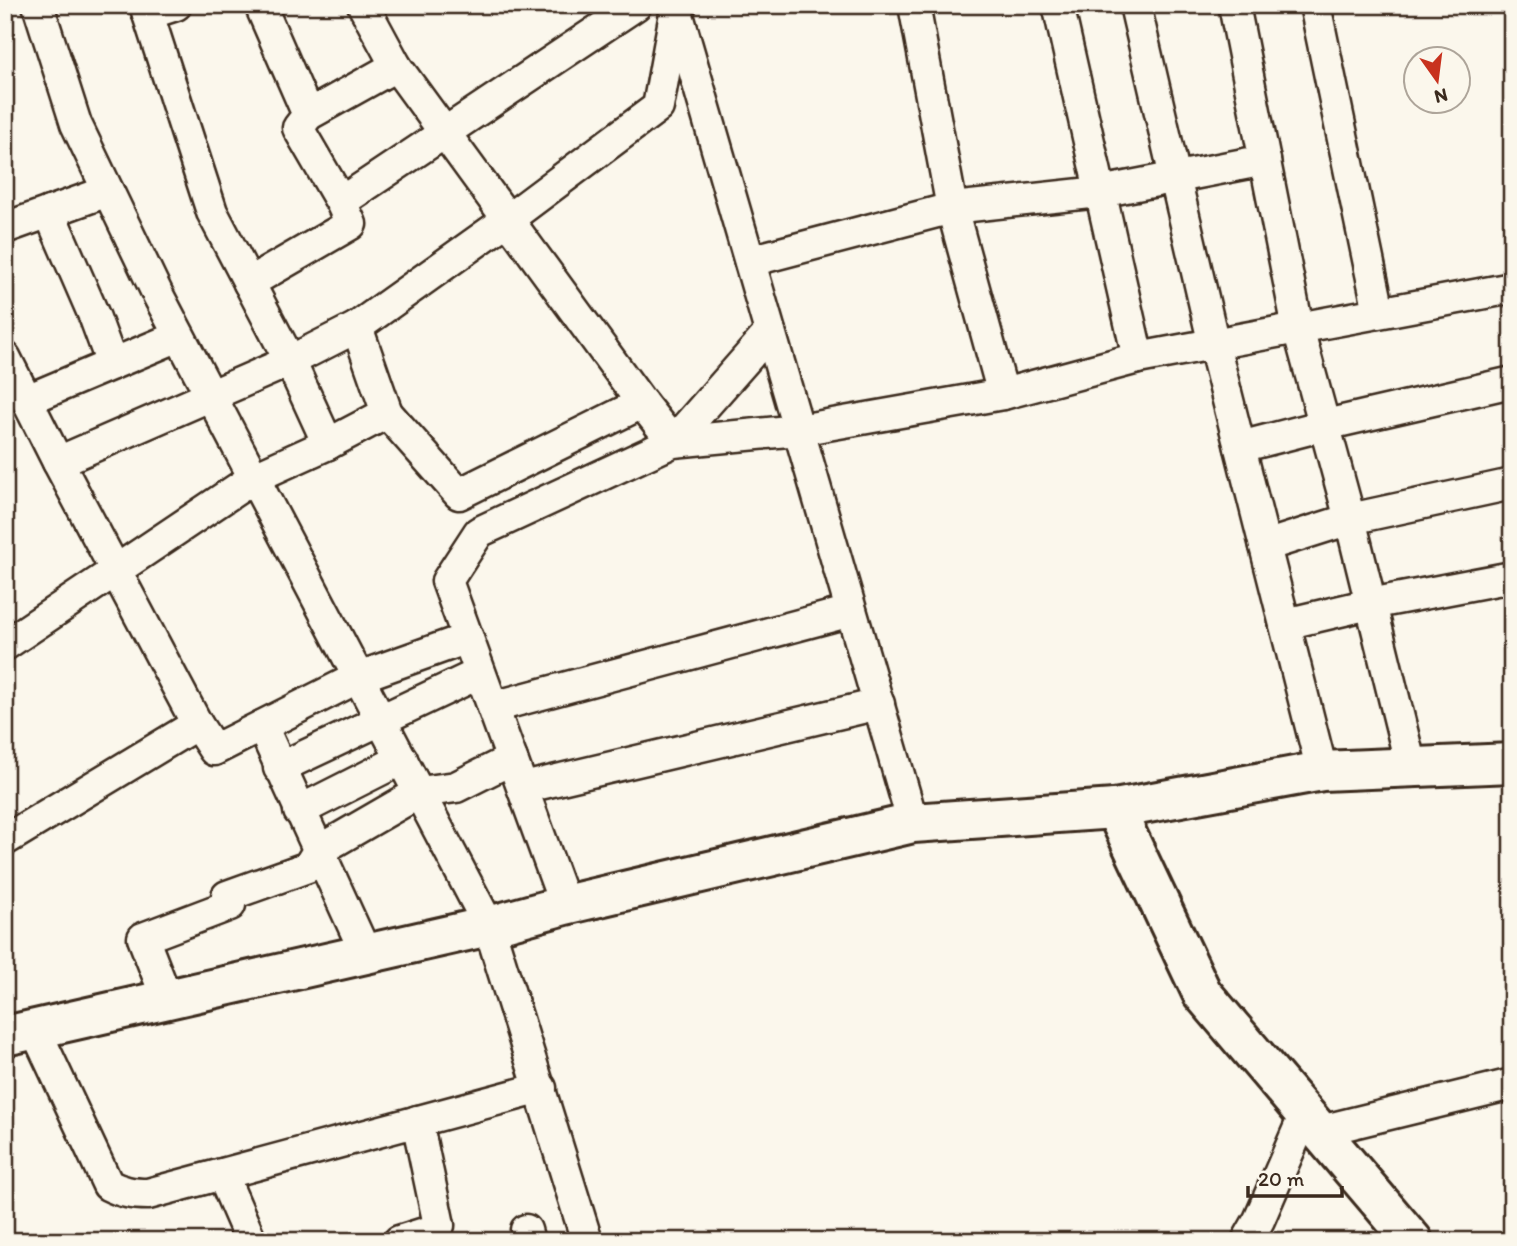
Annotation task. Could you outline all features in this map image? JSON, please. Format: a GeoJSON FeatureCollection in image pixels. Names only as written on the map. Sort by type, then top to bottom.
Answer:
{"type":"FeatureCollection","features":[{"type":"Feature","properties":{"kind":"main road"},"geometry":{"type":"LineString","coordinates":[[20,1033],[489,926],[565,905],[913,823],[1115,809],[1322,771],[1512,763]]}},
{"type":"Feature","properties":{"kind":"main road"},"geometry":{"type":"LineString","coordinates":[[1115,809],[1202,993],[1413,1241]]}},
{"type":"Feature","properties":{"kind":"street"},"geometry":{"type":"LineString","coordinates":[[38,5],[76,124],[179,336],[489,926],[587,1241]]}},
{"type":"Feature","properties":{"kind":"street"},"geometry":{"type":"LineString","coordinates":[[176,5],[146,10],[212,212],[290,361],[328,444]]}},
{"type":"Feature","properties":{"kind":"street"},"geometry":{"type":"LineString","coordinates":[[260,5],[308,115]]}},
{"type":"Feature","properties":{"kind":"street"},"geometry":{"type":"LineString","coordinates":[[363,5],[396,66],[673,442]]}},
{"type":"Feature","properties":{"kind":"street"},"geometry":{"type":"LineString","coordinates":[[341,202],[636,5]]}},
{"type":"Feature","properties":{"kind":"street"},"geometry":{"type":"LineString","coordinates":[[915,5],[952,208],[1003,394]]}},
{"type":"Feature","properties":{"kind":"street"},"geometry":{"type":"LineString","coordinates":[[1058,5],[1138,358]]}},
{"type":"Feature","properties":{"kind":"street"},"geometry":{"type":"LineString","coordinates":[[1135,5],[1214,345],[1322,771]]}},
{"type":"Feature","properties":{"kind":"street"},"geometry":{"type":"LineString","coordinates":[[1234,5],[1298,328],[1350,519],[1411,767]]}},
{"type":"Feature","properties":{"kind":"street"},"geometry":{"type":"LineString","coordinates":[[1315,5],[1379,313]]}},
{"type":"Feature","properties":{"kind":"street"},"geometry":{"type":"LineString","coordinates":[[58,462],[290,361],[357,327],[507,220],[658,107],[679,6]]}},
{"type":"Feature","properties":{"kind":"street"},"geometry":{"type":"LineString","coordinates":[[679,6],[770,332],[913,823]]}},
{"type":"Feature","properties":{"kind":"street"},"geometry":{"type":"LineString","coordinates":[[249,283],[351,224],[298,128],[308,115],[396,66]]}},
{"type":"Feature","properties":{"kind":"street"},"geometry":{"type":"LineString","coordinates":[[750,261],[952,208],[1100,192],[1265,160]]}},
{"type":"Feature","properties":{"kind":"street"},"geometry":{"type":"LineString","coordinates":[[5,229],[108,191]]}},
{"type":"Feature","properties":{"kind":"street"},"geometry":{"type":"LineString","coordinates":[[49,212],[112,364]]}},
{"type":"Feature","properties":{"kind":"street"},"geometry":{"type":"LineString","coordinates":[[565,905],[447,581],[479,532],[673,442],[799,430],[1003,394],[1138,358],[1512,288]]}},
{"type":"Feature","properties":{"kind":"street"},"geometry":{"type":"LineString","coordinates":[[357,327],[387,413],[459,495],[642,403]]}},
{"type":"Feature","properties":{"kind":"street"},"geometry":{"type":"LineString","coordinates":[[673,442],[770,332]]}},
{"type":"Feature","properties":{"kind":"street"},"geometry":{"type":"LineString","coordinates":[[27,400],[179,336]]}},
{"type":"Feature","properties":{"kind":"street"},"geometry":{"type":"LineString","coordinates":[[5,357],[58,462],[214,750],[359,677],[468,638]]}},
{"type":"Feature","properties":{"kind":"street"},"geometry":{"type":"LineString","coordinates":[[1240,447],[1512,382]]}},
{"type":"Feature","properties":{"kind":"street"},"geometry":{"type":"LineString","coordinates":[[5,645],[255,477],[328,444],[387,413]]}},
{"type":"Feature","properties":{"kind":"street"},"geometry":{"type":"LineString","coordinates":[[1265,546],[1350,519],[1512,484]]}},
{"type":"Feature","properties":{"kind":"street"},"geometry":{"type":"LineString","coordinates":[[1285,624],[1370,604],[1512,577]]}},
{"type":"Feature","properties":{"kind":"street"},"geometry":{"type":"LineString","coordinates":[[493,706],[851,611]]}},
{"type":"Feature","properties":{"kind":"street"},"geometry":{"type":"LineString","coordinates":[[279,768],[480,673]]}},
{"type":"Feature","properties":{"kind":"street"},"geometry":{"type":"LineString","coordinates":[[523,788],[879,704]]}},
{"type":"Feature","properties":{"kind":"street"},"geometry":{"type":"LineString","coordinates":[[5,840],[197,723]]}},
{"type":"Feature","properties":{"kind":"street"},"geometry":{"type":"LineString","coordinates":[[262,726],[366,954]]}},
{"type":"Feature","properties":{"kind":"street"},"geometry":{"type":"LineString","coordinates":[[299,811],[402,759]]}},
{"type":"Feature","properties":{"kind":"street"},"geometry":{"type":"LineString","coordinates":[[167,999],[143,937],[230,905],[227,896],[308,867],[318,851],[420,792],[456,787],[512,759]]}},
{"type":"Feature","properties":{"kind":"street"},"geometry":{"type":"LineString","coordinates":[[20,1033],[108,1185],[121,1192],[148,1194],[541,1088]]}},
{"type":"Feature","properties":{"kind":"street"},"geometry":{"type":"LineString","coordinates":[[1247,1241],[1312,1122],[1512,1084]]}},
{"type":"Feature","properties":{"kind":"street"},"geometry":{"type":"LineString","coordinates":[[399,1241],[434,1230],[439,1224],[417,1121]]}},
{"type":"Feature","properties":{"kind":"street"},"geometry":{"type":"LineString","coordinates":[[222,1174],[251,1241]]}}]}
